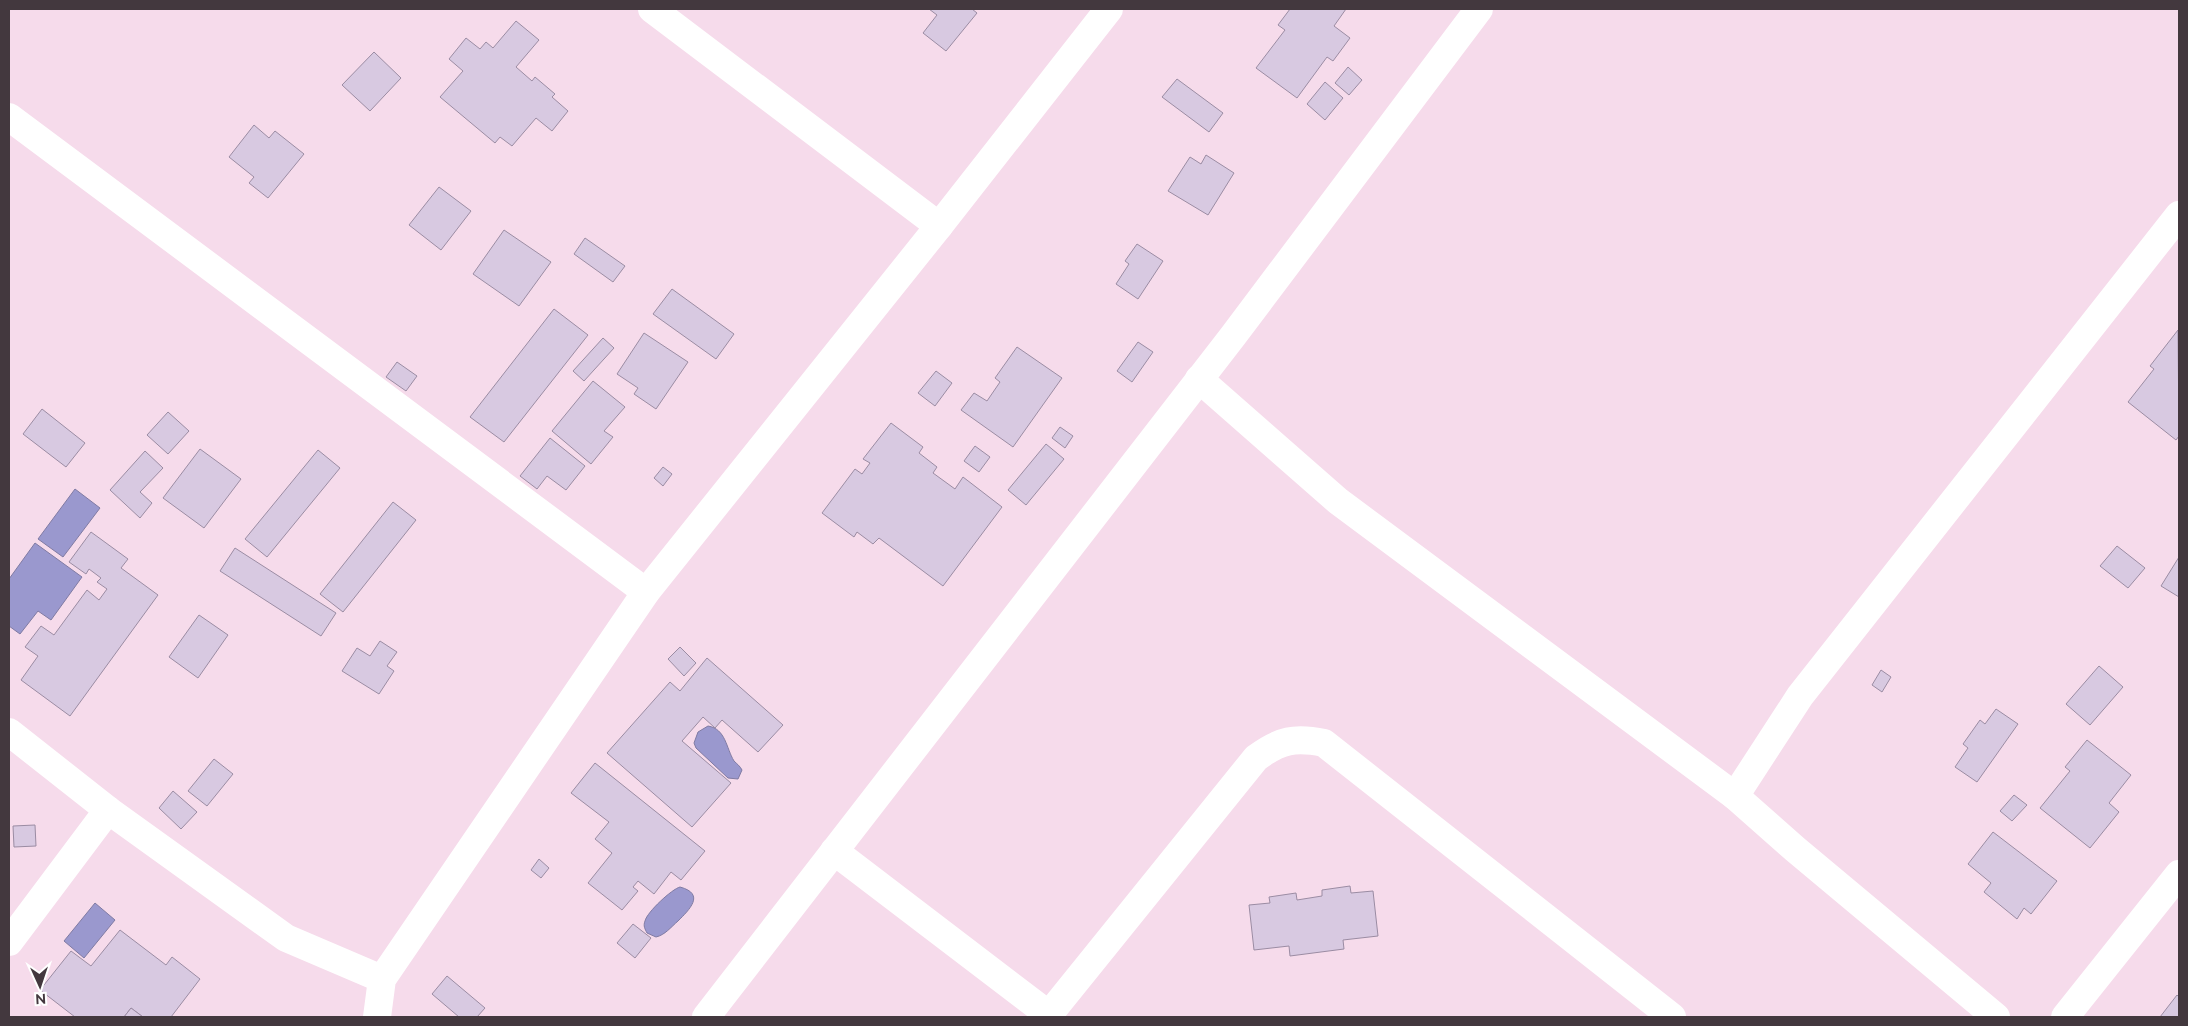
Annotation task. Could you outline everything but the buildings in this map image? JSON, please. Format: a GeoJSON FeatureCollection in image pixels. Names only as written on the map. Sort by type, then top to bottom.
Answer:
{"type":"FeatureCollection","features":[{"type":"Feature","properties":{"kind":"street"},"geometry":{"type":"LineString","coordinates":[[652,9],[939,226]]}},
{"type":"Feature","properties":{"kind":"street"},"geometry":{"type":"LineString","coordinates":[[377,1017],[382,978],[646,592],[939,226],[1109,9]]}},
{"type":"Feature","properties":{"kind":"street"},"geometry":{"type":"LineString","coordinates":[[706,1017],[1199,379],[1479,9]]}},
{"type":"Feature","properties":{"kind":"street"},"geometry":{"type":"LineString","coordinates":[[9,117],[646,592]]}},
{"type":"Feature","properties":{"kind":"street"},"geometry":{"type":"LineString","coordinates":[[1735,796],[1800,696],[2179,215]]}},
{"type":"Feature","properties":{"kind":"street"},"geometry":{"type":"LineString","coordinates":[[1199,379],[1338,501],[1735,796],[1795,849],[1996,1017]]}},
{"type":"Feature","properties":{"kind":"street"},"geometry":{"type":"LineString","coordinates":[[9,732],[108,810],[286,938],[382,978]]}},
{"type":"Feature","properties":{"kind":"street"},"geometry":{"type":"LineString","coordinates":[[834,851],[1048,1016],[1256,758],[1270,748],[1286,741],[1306,739],[1324,743],[1672,1017]]}},
{"type":"Feature","properties":{"kind":"street"},"geometry":{"type":"LineString","coordinates":[[9,942],[108,810]]}},
{"type":"Feature","properties":{"kind":"street"},"geometry":{"type":"LineString","coordinates":[[2065,1017],[2179,874]]}},
{"type":"Feature","properties":{"kind":"water"},"geometry":{"type":"Polygon","coordinates":[[[75,489],[100,508],[63,557],[38,539],[75,489]]]}},
{"type":"Feature","properties":{"kind":"water"},"geometry":{"type":"Polygon","coordinates":[[[35,543],[82,577],[51,620],[38,611],[20,634],[9,626],[9,579],[35,543]]]}},
{"type":"Feature","properties":{"kind":"water"},"geometry":{"type":"Polygon","coordinates":[[[708,726],[719,731],[725,740],[731,756],[742,770],[738,779],[728,778],[696,748],[694,743],[698,732],[708,726]]]}},
{"type":"Feature","properties":{"kind":"water"},"geometry":{"type":"Polygon","coordinates":[[[680,887],[688,890],[694,898],[687,912],[668,931],[656,937],[647,933],[644,923],[650,912],[666,896],[680,887]]]}},
{"type":"Feature","properties":{"kind":"water"},"geometry":{"type":"Polygon","coordinates":[[[95,903],[115,920],[84,958],[64,941],[95,903]]]}}]}
